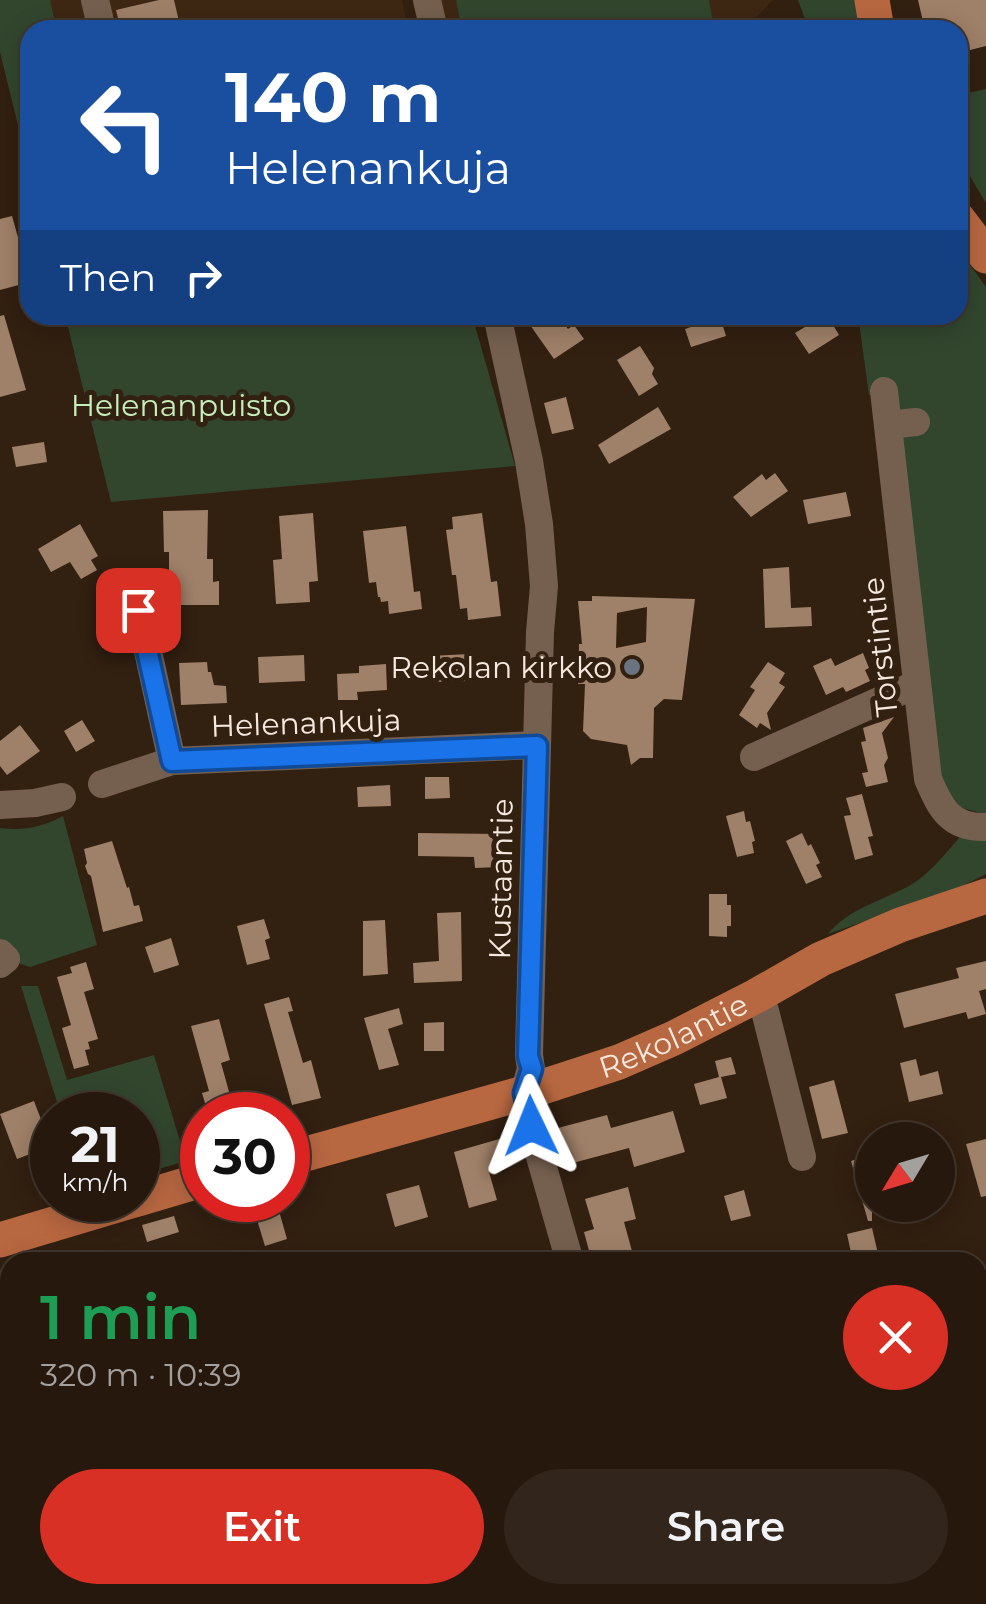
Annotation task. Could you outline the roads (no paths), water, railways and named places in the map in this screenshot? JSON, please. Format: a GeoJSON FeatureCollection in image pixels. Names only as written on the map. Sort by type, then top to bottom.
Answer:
{"type":"FeatureCollection","features":[{"type":"Feature","properties":{"kind":"main road"},"geometry":{"type":"LineString","coordinates":[[968,233],[986,256]]}},
{"type":"Feature","properties":{"kind":"main road","name":"Rekolantie"},"geometry":{"type":"LineString","coordinates":[[310,1153],[524,1093],[618,1062],[756,996],[821,958],[986,896]]}},
{"type":"Feature","properties":{"kind":"main road"},"geometry":{"type":"LineString","coordinates":[[0,1240],[60,1222]]}},
{"type":"Feature","properties":{"kind":"street","name":"Kustaantie"},"geometry":{"type":"LineString","coordinates":[[501,325],[530,461],[544,586],[528,1056],[532,1069],[524,1093],[567,1252]]}},
{"type":"Feature","properties":{"kind":"street","name":"Torstintie"},"geometry":{"type":"LineString","coordinates":[[884,391],[903,423],[917,684],[928,780],[948,816],[960,824],[986,827]]}},
{"type":"Feature","properties":{"kind":"street","name":"Helenankuja"},"geometry":{"type":"LineString","coordinates":[[138,610],[172,761],[537,746]]}},
{"type":"Feature","properties":{"kind":"street"},"geometry":{"type":"LineString","coordinates":[[754,757],[917,684]]}},
{"type":"Feature","properties":{"kind":"street"},"geometry":{"type":"LineString","coordinates":[[102,784],[172,761]]}},
{"type":"Feature","properties":{"kind":"street"},"geometry":{"type":"LineString","coordinates":[[0,805],[62,797]]}},
{"type":"Feature","properties":{"kind":"street"},"geometry":{"type":"LineString","coordinates":[[0,953],[6,959],[0,964]]}},
{"type":"Feature","properties":{"kind":"street"},"geometry":{"type":"LineString","coordinates":[[756,996],[765,1012],[802,1157]]}},
{"type":"Feature","properties":{"kind":"place","name":"Rekolan kirkko"},"geometry":{"type":"Point","coordinates":[632,667]}},
{"type":"Feature","properties":{"kind":"park label","name":"Helenanpuisto"},"geometry":{"type":"Point","coordinates":[181,405]}}]}
